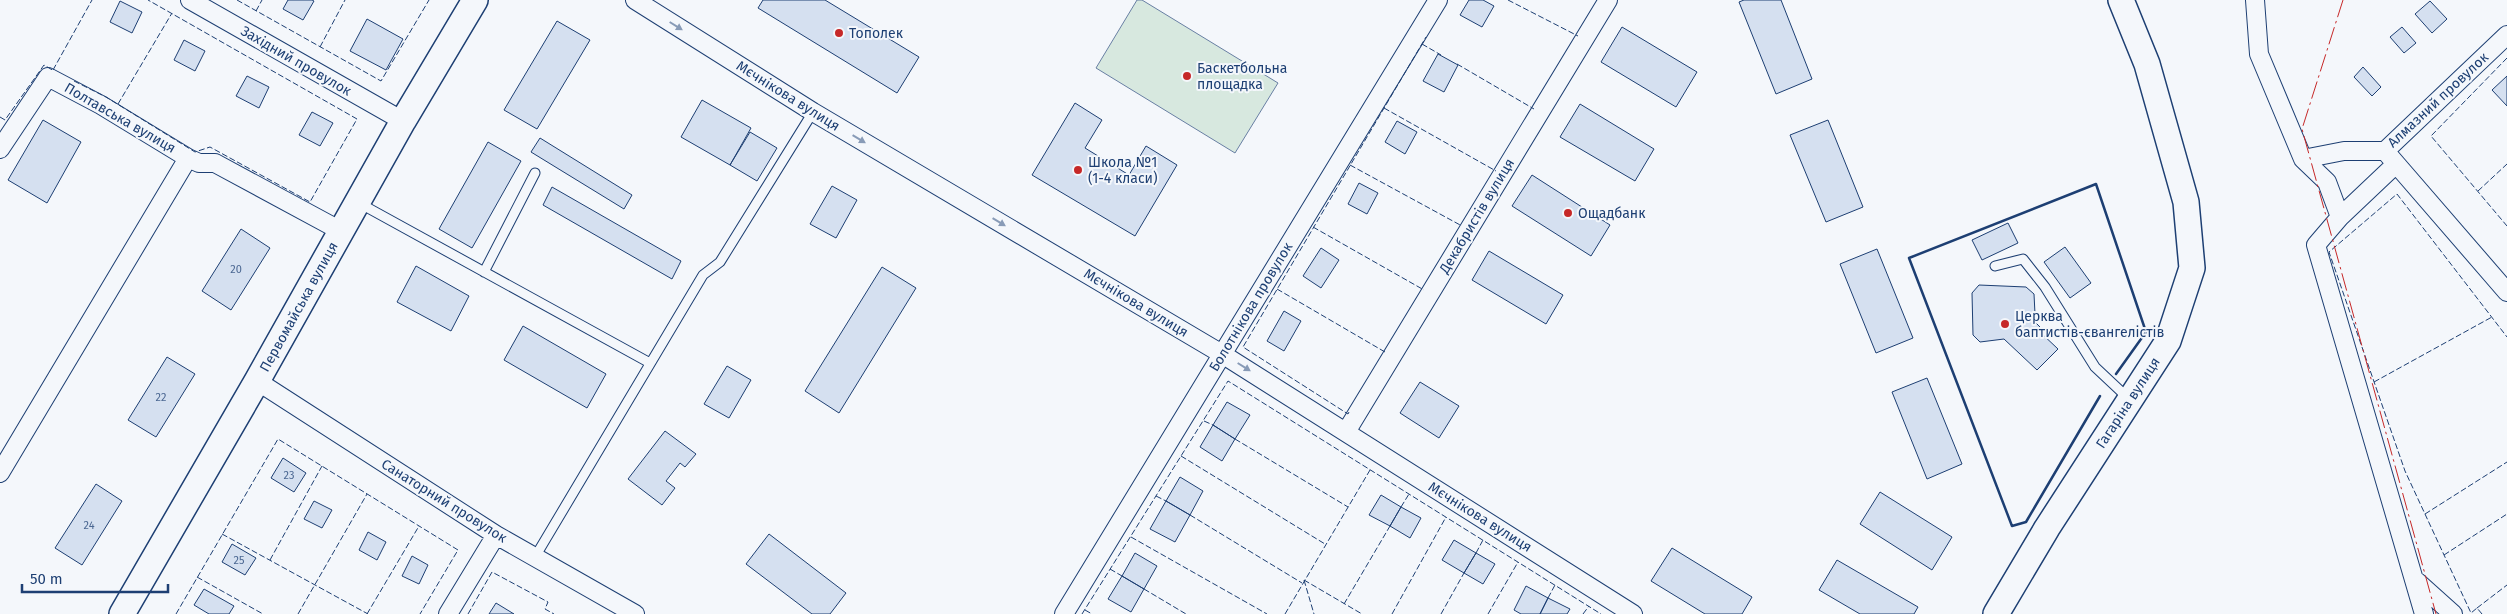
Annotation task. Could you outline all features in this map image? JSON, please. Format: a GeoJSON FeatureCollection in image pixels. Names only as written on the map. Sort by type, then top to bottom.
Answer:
{"type":"FeatureCollection","features":[{"type":"Feature","properties":{"kind":"main road","name":"Первомайська вулиця"},"geometry":{"type":"LineString","coordinates":[[122,614],[474,0]]}},
{"type":"Feature","properties":{"kind":"main road","name":"Гагаріна вулиця"},"geometry":{"type":"LineString","coordinates":[[1996,614],[2047,528],[2168,341],[2192,268],[2186,202],[2147,64],[2121,0]]}},
{"type":"Feature","properties":{"kind":"street","name":"Західний провулок"},"geometry":{"type":"LineString","coordinates":[[190,0],[403,121]]}},
{"type":"Feature","properties":{"kind":"street","name":"Мєчнікова вулиця"},"geometry":{"type":"LineString","coordinates":[[635,0],[813,112],[1222,354],[1633,614]]}},
{"type":"Feature","properties":{"kind":"street","name":"Декабристів вулиця"},"geometry":{"type":"LineString","coordinates":[[1346,432],[1608,0]]}},
{"type":"Feature","properties":{"kind":"street"},"geometry":{"type":"LineString","coordinates":[[2256,0],[2259,54],[2303,159],[2327,182],[2340,217]]}},
{"type":"Feature","properties":{"kind":"street","name":"Болотнікова провулок"},"geometry":{"type":"LineString","coordinates":[[1064,614],[1434,1]]}},
{"type":"Feature","properties":{"kind":"street","name":"Алмазний провулок"},"geometry":{"type":"LineString","coordinates":[[2303,159],[2344,151],[2390,157],[2507,35]]}},
{"type":"Feature","properties":{"kind":"street","name":"Полтавська вулиця"},"geometry":{"type":"LineString","coordinates":[[0,149],[48,77],[102,105],[188,158]]}},
{"type":"Feature","properties":{"kind":"street"},"geometry":{"type":"LineString","coordinates":[[2424,614],[2316,245],[2390,157],[2507,292]]}},
{"type":"Feature","properties":{"kind":"street"},"geometry":{"type":"LineString","coordinates":[[0,473],[188,158],[199,163],[215,163],[341,231]]}},
{"type":"Feature","properties":{"kind":"street","name":"Санаторний провулок"},"geometry":{"type":"LineString","coordinates":[[257,381],[496,535],[635,614]]}},
{"type":"Feature","properties":{"kind":"street"},"geometry":{"type":"LineString","coordinates":[[448,614],[496,535]]}},
{"type":"Feature","properties":{"kind":"street"},"geometry":{"type":"LineString","coordinates":[[2413,579],[2453,614]]}},
{"type":"Feature","properties":{"kind":"lane"},"geometry":{"type":"LineString","coordinates":[[535,557],[703,275],[720,262],[813,112]]}},
{"type":"Feature","properties":{"kind":"lane"},"geometry":{"type":"LineString","coordinates":[[484,272],[535,173]]}},
{"type":"Feature","properties":{"kind":"lane"},"geometry":{"type":"LineString","coordinates":[[358,202],[650,363]]}},
{"type":"Feature","properties":{"kind":"lane"},"geometry":{"type":"LineString","coordinates":[[1995,266],[2023,259],[2045,287],[2096,367],[2130,399]]}},
{"type":"Feature","properties":{"kind":"shaded area","name":"Баскетбольна площадка"},"geometry":{"type":"Polygon","coordinates":[[[1137,0],[1142,0],[1278,83],[1235,153],[1096,68],[1137,0]]]}},
{"type":"Feature","properties":{"kind":"building"},"geometry":{"type":"Polygon","coordinates":[[[288,0],[314,1],[303,20],[283,9],[288,0]]]}},
{"type":"Feature","properties":{"kind":"building","name":"Тополек"},"geometry":{"type":"Polygon","coordinates":[[[763,0],[825,0],[919,57],[897,93],[758,8],[763,0]]]}},
{"type":"Feature","properties":{"kind":"building"},"geometry":{"type":"Polygon","coordinates":[[[1469,0],[1483,0],[1494,6],[1482,27],[1460,15],[1469,0]]]}},
{"type":"Feature","properties":{"kind":"building"},"geometry":{"type":"Polygon","coordinates":[[[1744,0],[1781,0],[1812,79],[1776,94],[1739,2],[1744,0]]]}},
{"type":"Feature","properties":{"kind":"building"},"geometry":{"type":"Polygon","coordinates":[[[120,1],[142,12],[132,33],[110,22],[120,1]]]}},
{"type":"Feature","properties":{"kind":"building"},"geometry":{"type":"Polygon","coordinates":[[[2430,1],[2447,19],[2432,33],[2415,14],[2430,1]]]}},
{"type":"Feature","properties":{"kind":"building"},"geometry":{"type":"Polygon","coordinates":[[[367,19],[403,39],[386,70],[350,51],[367,19]]]}},
{"type":"Feature","properties":{"kind":"building"},"geometry":{"type":"Polygon","coordinates":[[[557,21],[590,40],[537,129],[504,110],[557,21]]]}},
{"type":"Feature","properties":{"kind":"building"},"geometry":{"type":"Polygon","coordinates":[[[1622,27],[1697,72],[1676,107],[1601,62],[1622,27]]]}},
{"type":"Feature","properties":{"kind":"building"},"geometry":{"type":"Polygon","coordinates":[[[2402,27],[2416,43],[2404,53],[2390,37],[2402,27]]]}},
{"type":"Feature","properties":{"kind":"building"},"geometry":{"type":"Polygon","coordinates":[[[184,40],[205,51],[195,71],[174,60],[184,40]]]}},
{"type":"Feature","properties":{"kind":"building"},"geometry":{"type":"Polygon","coordinates":[[[1438,54],[1458,65],[1444,92],[1423,81],[1438,54]]]}},
{"type":"Feature","properties":{"kind":"building"},"geometry":{"type":"Polygon","coordinates":[[[2363,67],[2381,87],[2372,96],[2354,77],[2363,67]]]}},
{"type":"Feature","properties":{"kind":"building"},"geometry":{"type":"Polygon","coordinates":[[[247,76],[269,87],[259,108],[236,96],[247,76]]]}},
{"type":"Feature","properties":{"kind":"building"},"geometry":{"type":"Polygon","coordinates":[[[2507,76],[2507,106],[2492,90],[2507,76]]]}},
{"type":"Feature","properties":{"kind":"building"},"geometry":{"type":"Polygon","coordinates":[[[702,100],[751,128],[730,165],[681,137],[702,100]]]}},
{"type":"Feature","properties":{"kind":"building","name":"Школа №1 (1-4 класи)"},"geometry":{"type":"Polygon","coordinates":[[[1075,103],[1102,120],[1085,148],[1129,175],[1146,146],[1177,165],[1135,236],[1032,175],[1075,103]]]}},
{"type":"Feature","properties":{"kind":"building"},"geometry":{"type":"Polygon","coordinates":[[[1580,104],[1654,149],[1635,181],[1560,137],[1580,104]]]}},
{"type":"Feature","properties":{"kind":"building"},"geometry":{"type":"Polygon","coordinates":[[[312,112],[333,123],[320,146],[299,135],[312,112]]]}},
{"type":"Feature","properties":{"kind":"building"},"geometry":{"type":"Polygon","coordinates":[[[43,120],[81,142],[47,203],[8,180],[43,120]]]}},
{"type":"Feature","properties":{"kind":"building"},"geometry":{"type":"Polygon","coordinates":[[[1828,120],[1863,207],[1826,222],[1790,135],[1828,120]]]}},
{"type":"Feature","properties":{"kind":"building"},"geometry":{"type":"Polygon","coordinates":[[[1397,121],[1417,132],[1405,154],[1385,142],[1397,121]]]}},
{"type":"Feature","properties":{"kind":"building"},"geometry":{"type":"Polygon","coordinates":[[[750,132],[777,148],[757,181],[730,165],[750,132]]]}},
{"type":"Feature","properties":{"kind":"building"},"geometry":{"type":"Polygon","coordinates":[[[540,138],[632,195],[624,209],[531,152],[540,138]]]}},
{"type":"Feature","properties":{"kind":"building"},"geometry":{"type":"Polygon","coordinates":[[[488,142],[521,161],[472,248],[439,229],[488,142]]]}},
{"type":"Feature","properties":{"kind":"building"},"geometry":{"type":"Polygon","coordinates":[[[1532,175],[1610,225],[1591,256],[1512,206],[1532,175]]]}},
{"type":"Feature","properties":{"kind":"building"},"geometry":{"type":"Polygon","coordinates":[[[1359,183],[1378,193],[1367,214],[1348,204],[1359,183]]]}},
{"type":"Feature","properties":{"kind":"building"},"geometry":{"type":"Polygon","coordinates":[[[832,186],[857,200],[836,238],[810,224],[832,186]]]}},
{"type":"Feature","properties":{"kind":"building"},"geometry":{"type":"Polygon","coordinates":[[[552,187],[681,261],[672,279],[543,205],[552,187]]]}},
{"type":"Feature","properties":{"kind":"building"},"geometry":{"type":"Polygon","coordinates":[[[2008,223],[2018,243],[1982,260],[1972,240],[2008,223]]]}},
{"type":"Feature","properties":{"kind":"building"},"geometry":{"type":"Polygon","coordinates":[[[241,229],[270,248],[231,310],[202,291],[241,229]]]}},
{"type":"Feature","properties":{"kind":"building"},"geometry":{"type":"Polygon","coordinates":[[[2065,247],[2091,283],[2070,298],[2044,262],[2065,247]]]}},
{"type":"Feature","properties":{"kind":"building"},"geometry":{"type":"Polygon","coordinates":[[[1321,248],[1339,260],[1321,288],[1303,276],[1321,248]]]}},
{"type":"Feature","properties":{"kind":"building"},"geometry":{"type":"Polygon","coordinates":[[[1877,249],[1913,338],[1876,353],[1840,264],[1877,249]]]}},
{"type":"Feature","properties":{"kind":"building"},"geometry":{"type":"Polygon","coordinates":[[[1489,251],[1563,295],[1546,324],[1472,280],[1489,251]]]}},
{"type":"Feature","properties":{"kind":"building"},"geometry":{"type":"Polygon","coordinates":[[[416,266],[469,296],[451,331],[397,302],[416,266]]]}},
{"type":"Feature","properties":{"kind":"building"},"geometry":{"type":"Polygon","coordinates":[[[882,267],[916,288],[839,413],[805,391],[882,267]]]}},
{"type":"Feature","properties":{"kind":"building","name":"Церква баптистів-євангелістів"},"geometry":{"type":"Polygon","coordinates":[[[1979,285],[2026,287],[2034,294],[2035,314],[2031,318],[2043,330],[2040,332],[2058,349],[2037,370],[2004,339],[1980,342],[1973,335],[1972,293],[1979,285]]]}},
{"type":"Feature","properties":{"kind":"building"},"geometry":{"type":"Polygon","coordinates":[[[1284,311],[1301,321],[1284,351],[1267,341],[1284,311]]]}},
{"type":"Feature","properties":{"kind":"building"},"geometry":{"type":"Polygon","coordinates":[[[523,326],[606,374],[587,408],[504,360],[523,326]]]}},
{"type":"Feature","properties":{"kind":"building"},"geometry":{"type":"Polygon","coordinates":[[[167,357],[195,374],[156,437],[128,420],[167,357]]]}},
{"type":"Feature","properties":{"kind":"building"},"geometry":{"type":"Polygon","coordinates":[[[727,366],[751,380],[729,418],[704,404],[727,366]]]}},
{"type":"Feature","properties":{"kind":"building"},"geometry":{"type":"Polygon","coordinates":[[[1927,378],[1962,464],[1927,479],[1892,392],[1927,378]]]}},
{"type":"Feature","properties":{"kind":"building"},"geometry":{"type":"Polygon","coordinates":[[[1420,382],[1459,406],[1439,438],[1400,413],[1420,382]]]}},
{"type":"Feature","properties":{"kind":"building"},"geometry":{"type":"Polygon","coordinates":[[[1227,402],[1250,415],[1235,439],[1213,425],[1227,402]]]}},
{"type":"Feature","properties":{"kind":"building"},"geometry":{"type":"Polygon","coordinates":[[[1213,425],[1235,439],[1222,461],[1200,447],[1213,425]]]}},
{"type":"Feature","properties":{"kind":"building"},"geometry":{"type":"Polygon","coordinates":[[[665,431],[696,454],[685,467],[680,463],[666,481],[675,488],[662,505],[628,479],[665,431]]]}},
{"type":"Feature","properties":{"kind":"building"},"geometry":{"type":"Polygon","coordinates":[[[283,458],[306,473],[294,492],[271,478],[283,458]]]}},
{"type":"Feature","properties":{"kind":"building"},"geometry":{"type":"Polygon","coordinates":[[[1180,477],[1203,491],[1190,515],[1166,501],[1180,477]]]}},
{"type":"Feature","properties":{"kind":"building"},"geometry":{"type":"Polygon","coordinates":[[[96,484],[122,501],[82,565],[55,548],[96,484]]]}},
{"type":"Feature","properties":{"kind":"building"},"geometry":{"type":"Polygon","coordinates":[[[1880,492],[1952,537],[1932,570],[1860,524],[1880,492]]]}},
{"type":"Feature","properties":{"kind":"building"},"geometry":{"type":"Polygon","coordinates":[[[1381,495],[1401,507],[1390,526],[1369,515],[1381,495]]]}},
{"type":"Feature","properties":{"kind":"building"},"geometry":{"type":"Polygon","coordinates":[[[314,501],[332,510],[322,528],[304,519],[314,501]]]}},
{"type":"Feature","properties":{"kind":"building"},"geometry":{"type":"Polygon","coordinates":[[[1166,501],[1190,515],[1175,542],[1150,529],[1166,501]]]}},
{"type":"Feature","properties":{"kind":"building"},"geometry":{"type":"Polygon","coordinates":[[[1401,507],[1421,518],[1410,538],[1390,526],[1401,507]]]}},
{"type":"Feature","properties":{"kind":"building"},"geometry":{"type":"Polygon","coordinates":[[[368,532],[386,542],[377,560],[359,550],[368,532]]]}},
{"type":"Feature","properties":{"kind":"building"},"geometry":{"type":"Polygon","coordinates":[[[769,534],[846,593],[830,614],[812,614],[746,564],[769,534]]]}},
{"type":"Feature","properties":{"kind":"building"},"geometry":{"type":"Polygon","coordinates":[[[1454,540],[1476,553],[1464,573],[1442,560],[1454,540]]]}},
{"type":"Feature","properties":{"kind":"building"},"geometry":{"type":"Polygon","coordinates":[[[232,544],[256,558],[245,575],[222,562],[232,544]]]}},
{"type":"Feature","properties":{"kind":"building"},"geometry":{"type":"Polygon","coordinates":[[[1672,548],[1752,597],[1742,614],[1705,614],[1651,581],[1672,548]]]}},
{"type":"Feature","properties":{"kind":"building"},"geometry":{"type":"Polygon","coordinates":[[[1135,553],[1157,566],[1144,589],[1122,576],[1135,553]]]}},
{"type":"Feature","properties":{"kind":"building"},"geometry":{"type":"Polygon","coordinates":[[[1476,553],[1495,564],[1483,584],[1464,573],[1476,553]]]}},
{"type":"Feature","properties":{"kind":"building"},"geometry":{"type":"Polygon","coordinates":[[[412,556],[428,565],[419,584],[402,576],[412,556]]]}},
{"type":"Feature","properties":{"kind":"building"},"geometry":{"type":"Polygon","coordinates":[[[1837,560],[1918,607],[1914,614],[1860,614],[1819,590],[1837,560]]]}},
{"type":"Feature","properties":{"kind":"building"},"geometry":{"type":"Polygon","coordinates":[[[1122,576],[1144,589],[1131,612],[1108,599],[1122,576]]]}},
{"type":"Feature","properties":{"kind":"building"},"geometry":{"type":"Polygon","coordinates":[[[1526,586],[1548,598],[1540,614],[1521,614],[1514,610],[1526,586]]]}},
{"type":"Feature","properties":{"kind":"building"},"geometry":{"type":"Polygon","coordinates":[[[204,589],[234,606],[229,614],[209,614],[194,605],[204,589]]]}},
{"type":"Feature","properties":{"kind":"building"},"geometry":{"type":"Polygon","coordinates":[[[1548,598],[1570,609],[1567,614],[1540,614],[1548,598]]]}},
{"type":"Feature","properties":{"kind":"building"},"geometry":{"type":"Polygon","coordinates":[[[496,603],[514,614],[489,614],[496,603]]]}},
{"type":"Feature","properties":{"kind":"fence"},"geometry":{"type":"LineString","coordinates":[[53,70],[92,0]]}},
{"type":"Feature","properties":{"kind":"fence"},"geometry":{"type":"LineString","coordinates":[[74,81],[106,97],[195,152],[210,147],[310,202],[357,119],[148,0]]}},
{"type":"Feature","properties":{"kind":"fence"},"geometry":{"type":"LineString","coordinates":[[237,0],[381,81],[429,0]]}},
{"type":"Feature","properties":{"kind":"fence"},"geometry":{"type":"LineString","coordinates":[[256,11],[262,0]]}},
{"type":"Feature","properties":{"kind":"fence"},"geometry":{"type":"LineString","coordinates":[[320,47],[345,0]]}},
{"type":"Feature","properties":{"kind":"fence"},"geometry":{"type":"LineString","coordinates":[[1508,0],[1578,36]]}},
{"type":"Feature","properties":{"kind":"fence"},"geometry":{"type":"LineString","coordinates":[[118,104],[172,13]]}},
{"type":"Feature","properties":{"kind":"fence"},"geometry":{"type":"LineString","coordinates":[[1349,412],[1348,414],[1243,347],[1426,37]]}},
{"type":"Feature","properties":{"kind":"fence"},"geometry":{"type":"LineString","coordinates":[[1422,44],[1441,55]]}},
{"type":"Feature","properties":{"kind":"fence"},"geometry":{"type":"LineString","coordinates":[[2507,58],[2431,136],[2507,226]]}},
{"type":"Feature","properties":{"kind":"fence"},"geometry":{"type":"LineString","coordinates":[[1457,64],[1534,109]]}},
{"type":"Feature","properties":{"kind":"fence"},"geometry":{"type":"LineString","coordinates":[[0,117],[5,120],[44,65],[54,71]]}},
{"type":"Feature","properties":{"kind":"fence"},"geometry":{"type":"LineString","coordinates":[[1384,108],[1496,171]]}},
{"type":"Feature","properties":{"kind":"fence"},"geometry":{"type":"LineString","coordinates":[[2478,191],[2507,164]]}},
{"type":"Feature","properties":{"kind":"fence"},"geometry":{"type":"LineString","coordinates":[[1350,165],[1462,226]]}},
{"type":"Feature","properties":{"kind":"fence"},"geometry":{"type":"LineString","coordinates":[[2482,614],[2477,608],[2471,613],[2405,471],[2329,252],[2397,194],[2507,337]]}},
{"type":"Feature","properties":{"kind":"fence"},"geometry":{"type":"LineString","coordinates":[[1313,227],[1424,290]]}},
{"type":"Feature","properties":{"kind":"fence"},"geometry":{"type":"LineString","coordinates":[[1277,289],[1385,352]]}},
{"type":"Feature","properties":{"kind":"fence"},"geometry":{"type":"LineString","coordinates":[[2374,382],[2492,317]]}},
{"type":"Feature","properties":{"kind":"fence"},"geometry":{"type":"LineString","coordinates":[[1082,614],[1228,381],[1601,614]]}},
{"type":"Feature","properties":{"kind":"fence"},"geometry":{"type":"LineString","coordinates":[[1204,421],[1213,425]]}},
{"type":"Feature","properties":{"kind":"fence"},"geometry":{"type":"LineString","coordinates":[[176,614],[278,439],[458,550],[420,614]]}},
{"type":"Feature","properties":{"kind":"fence"},"geometry":{"type":"LineString","coordinates":[[1235,439],[1348,507]]}},
{"type":"Feature","properties":{"kind":"fence"},"geometry":{"type":"LineString","coordinates":[[1181,456],[1325,544]]}},
{"type":"Feature","properties":{"kind":"fence"},"geometry":{"type":"LineString","coordinates":[[2425,514],[2507,462]]}},
{"type":"Feature","properties":{"kind":"fence"},"geometry":{"type":"LineString","coordinates":[[270,560],[322,466]]}},
{"type":"Feature","properties":{"kind":"fence"},"geometry":{"type":"LineString","coordinates":[[1285,614],[1370,470]]}},
{"type":"Feature","properties":{"kind":"fence"},"geometry":{"type":"LineString","coordinates":[[298,614],[367,494]]}},
{"type":"Feature","properties":{"kind":"fence"},"geometry":{"type":"LineString","coordinates":[[1401,507],[1409,494]]}},
{"type":"Feature","properties":{"kind":"fence"},"geometry":{"type":"LineString","coordinates":[[1156,496],[1166,501]]}},
{"type":"Feature","properties":{"kind":"fence"},"geometry":{"type":"LineString","coordinates":[[2444,555],[2507,514]]}},
{"type":"Feature","properties":{"kind":"fence"},"geometry":{"type":"LineString","coordinates":[[1190,515],[1302,583]]}},
{"type":"Feature","properties":{"kind":"fence"},"geometry":{"type":"LineString","coordinates":[[1392,614],[1446,517]]}},
{"type":"Feature","properties":{"kind":"fence"},"geometry":{"type":"LineString","coordinates":[[367,614],[419,526]]}},
{"type":"Feature","properties":{"kind":"fence"},"geometry":{"type":"LineString","coordinates":[[1344,604],[1390,526]]}},
{"type":"Feature","properties":{"kind":"fence"},"geometry":{"type":"LineString","coordinates":[[222,534],[368,614]]}},
{"type":"Feature","properties":{"kind":"fence"},"geometry":{"type":"LineString","coordinates":[[1131,537],[1267,614]]}},
{"type":"Feature","properties":{"kind":"fence"},"geometry":{"type":"LineString","coordinates":[[1476,553],[1483,540]]}},
{"type":"Feature","properties":{"kind":"fence"},"geometry":{"type":"LineString","coordinates":[[1488,614],[1518,562]]}},
{"type":"Feature","properties":{"kind":"fence"},"geometry":{"type":"LineString","coordinates":[[1110,569],[1122,576]]}},
{"type":"Feature","properties":{"kind":"fence"},"geometry":{"type":"LineString","coordinates":[[468,614],[492,572],[548,602],[545,609],[554,614]]}},
{"type":"Feature","properties":{"kind":"fence"},"geometry":{"type":"LineString","coordinates":[[1441,614],[1464,573]]}},
{"type":"Feature","properties":{"kind":"fence"},"geometry":{"type":"LineString","coordinates":[[197,577],[263,614]]}},
{"type":"Feature","properties":{"kind":"fence"},"geometry":{"type":"LineString","coordinates":[[1304,580],[1362,614]]}},
{"type":"Feature","properties":{"kind":"fence"},"geometry":{"type":"LineString","coordinates":[[1304,580],[1314,614]]}},
{"type":"Feature","properties":{"kind":"fence"},"geometry":{"type":"LineString","coordinates":[[1548,598],[1555,585]]}},
{"type":"Feature","properties":{"kind":"fence"},"geometry":{"type":"LineString","coordinates":[[2477,608],[2507,585]]}},
{"type":"Feature","properties":{"kind":"fence"},"geometry":{"type":"LineString","coordinates":[[1144,589],[1186,614]]}},
{"type":"Feature","properties":{"kind":"fence"},"geometry":{"type":"LineString","coordinates":[[1583,614],[1589,606]]}},
{"type":"Feature","properties":{"kind":"fence"},"geometry":{"type":"LineString","coordinates":[[1085,610],[1092,614]]}},
{"type":"Feature","properties":{"kind":"wall"},"geometry":{"type":"LineString","coordinates":[[2100,396],[2026,522],[2012,526],[1909,258],[2096,184],[2146,332],[2116,374]]}},
{"type":"Feature","properties":{"kind":"power"},"geometry":{"type":"LineString","coordinates":[[2343,0],[2302,129],[2436,614]]}},
{"type":"Feature","properties":{"kind":"place","name":"Тополек"},"geometry":{"type":"Point","coordinates":[839,33]}},
{"type":"Feature","properties":{"kind":"place","name":"Баскетбольна площадка"},"geometry":{"type":"Point","coordinates":[1187,76]}},
{"type":"Feature","properties":{"kind":"place","name":"Школа №1 (1-4 класи)"},"geometry":{"type":"Point","coordinates":[1078,170]}},
{"type":"Feature","properties":{"kind":"place","name":"Ощадбанк"},"geometry":{"type":"Point","coordinates":[1568,213]}},
{"type":"Feature","properties":{"kind":"place","name":"Церква баптистів-євангелістів"},"geometry":{"type":"Point","coordinates":[2005,324]}}]}
